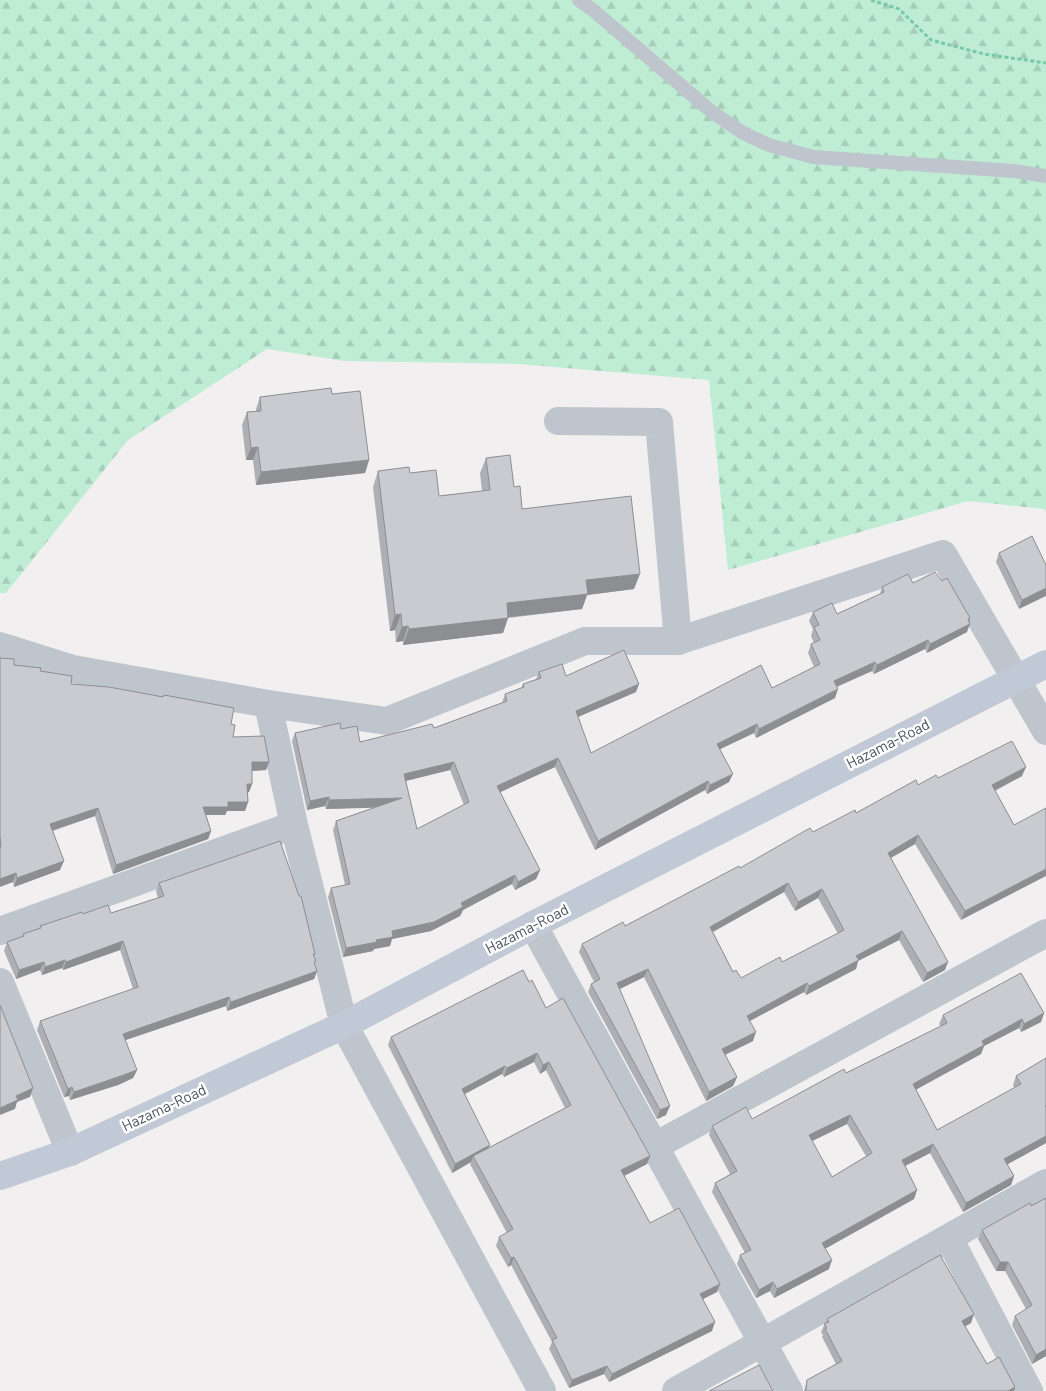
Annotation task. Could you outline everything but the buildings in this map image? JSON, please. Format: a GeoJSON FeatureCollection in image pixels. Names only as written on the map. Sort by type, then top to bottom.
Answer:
{"type":"FeatureCollection","features":[{"type":"Feature","properties":{"kind":"street"},"geometry":{"type":"LineString","coordinates":[[558,421],[659,422],[678,641]]}},
{"type":"Feature","properties":{"kind":"street"},"geometry":{"type":"LineString","coordinates":[[0,646],[73,668],[268,704],[387,721],[585,641],[678,641],[943,554],[1046,731]]}},
{"type":"Feature","properties":{"kind":"street","name":"Hazama-Road"},"geometry":{"type":"LineString","coordinates":[[0,1176],[70,1152],[344,1025],[533,925],[1046,664]]}},
{"type":"Feature","properties":{"kind":"street"},"geometry":{"type":"LineString","coordinates":[[268,704],[294,825],[344,1025],[542,1391]]}},
{"type":"Feature","properties":{"kind":"street"},"geometry":{"type":"LineString","coordinates":[[0,931],[294,825]]}},
{"type":"Feature","properties":{"kind":"street"},"geometry":{"type":"LineString","coordinates":[[533,925],[789,1391]]}},
{"type":"Feature","properties":{"kind":"street"},"geometry":{"type":"LineString","coordinates":[[655,1146],[1046,933]]}},
{"type":"Feature","properties":{"kind":"street"},"geometry":{"type":"LineString","coordinates":[[0,982],[70,1152]]}},
{"type":"Feature","properties":{"kind":"street"},"geometry":{"type":"LineString","coordinates":[[676,1391],[1046,1183]]}},
{"type":"Feature","properties":{"kind":"street"},"geometry":{"type":"LineString","coordinates":[[949,1238],[1029,1391]]}},
{"type":"Feature","properties":{"kind":"lane"},"geometry":{"type":"LineString","coordinates":[[579,0],[712,112],[742,133],[769,145],[813,157],[1014,171],[1046,176]]}},
{"type":"Feature","properties":{"kind":"path"},"geometry":{"type":"LineString","coordinates":[[871,0],[899,9],[931,40],[984,54],[1046,63]]}},
{"type":"Feature","properties":{"kind":"green space"},"geometry":{"type":"Polygon","coordinates":[[[0,0],[1046,0],[1046,512],[1044,509],[968,501],[728,570],[709,380],[518,364],[345,361],[267,349],[128,440],[6,593],[0,593],[0,0]]]}}]}
